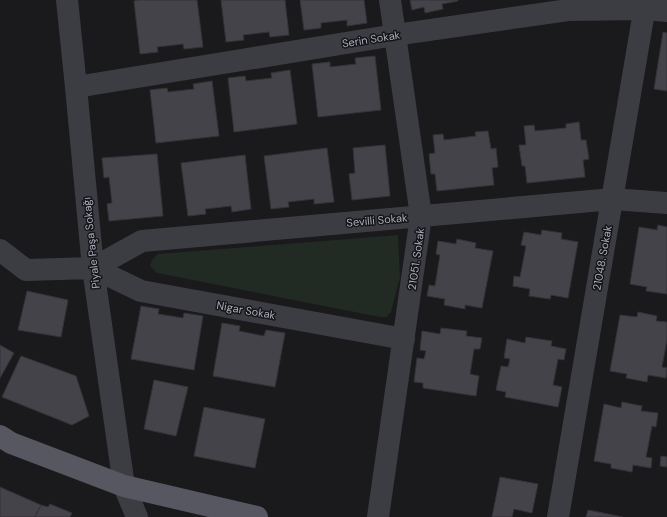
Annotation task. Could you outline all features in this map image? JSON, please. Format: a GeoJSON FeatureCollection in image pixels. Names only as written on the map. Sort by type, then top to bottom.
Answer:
{"type":"FeatureCollection","features":[{"type":"Feature","properties":{"kind":"main road"},"geometry":{"type":"LineString","coordinates":[[4,442],[124,486],[257,517]]}},
{"type":"Feature","properties":{"kind":"street","name":"Piyale Paşa Sokağı"},"geometry":{"type":"LineString","coordinates":[[67,0],[93,268],[124,486],[137,517]]}},
{"type":"Feature","properties":{"kind":"street","name":"21051. Sokak"},"geometry":{"type":"LineString","coordinates":[[378,517],[422,216],[390,0]]}},
{"type":"Feature","properties":{"kind":"street","name":"Serin Sokak"},"geometry":{"type":"LineString","coordinates":[[76,87],[395,35],[568,10],[646,4],[667,11]]}},
{"type":"Feature","properties":{"kind":"street","name":"21048. Sokak"},"geometry":{"type":"LineString","coordinates":[[558,517],[646,4]]}},
{"type":"Feature","properties":{"kind":"street","name":"Sevilli Sokak"},"geometry":{"type":"LineString","coordinates":[[93,268],[142,241],[613,198],[667,202]]}},
{"type":"Feature","properties":{"kind":"street"},"geometry":{"type":"LineString","coordinates":[[0,250],[26,270],[93,268]]}},
{"type":"Feature","properties":{"kind":"street","name":"Nigar Sokak"},"geometry":{"type":"LineString","coordinates":[[93,268],[141,291],[404,339]]}},
{"type":"Feature","properties":{"kind":"shaded area"},"geometry":{"type":"Polygon","coordinates":[[[398,235],[400,277],[391,312],[387,317],[380,317],[157,273],[150,266],[152,260],[158,254],[398,235]]]}},
{"type":"Feature","properties":{"kind":"building"},"geometry":{"type":"Polygon","coordinates":[[[197,0],[203,47],[184,49],[183,44],[157,47],[158,52],[140,54],[134,1],[197,0]]]}},
{"type":"Feature","properties":{"kind":"building"},"geometry":{"type":"Polygon","coordinates":[[[221,0],[285,0],[289,35],[270,37],[269,32],[243,35],[244,40],[226,42],[221,0]]]}},
{"type":"Feature","properties":{"kind":"building"},"geometry":{"type":"Polygon","coordinates":[[[300,0],[364,0],[367,23],[347,26],[347,20],[321,23],[321,28],[304,30],[300,0]]]}},
{"type":"Feature","properties":{"kind":"building"},"geometry":{"type":"Polygon","coordinates":[[[410,0],[458,1],[442,4],[443,9],[425,13],[424,7],[412,10],[410,0]]]}},
{"type":"Feature","properties":{"kind":"building"},"geometry":{"type":"Polygon","coordinates":[[[663,32],[667,33],[667,91],[654,89],[663,32]]]}},
{"type":"Feature","properties":{"kind":"building"},"geometry":{"type":"Polygon","coordinates":[[[375,56],[381,110],[318,117],[312,64],[330,62],[330,67],[356,64],[355,58],[375,56]]]}},
{"type":"Feature","properties":{"kind":"building"},"geometry":{"type":"Polygon","coordinates":[[[290,70],[297,124],[234,132],[228,78],[245,76],[246,81],[272,78],[271,73],[290,70]]]}},
{"type":"Feature","properties":{"kind":"building"},"geometry":{"type":"Polygon","coordinates":[[[212,81],[219,136],[156,143],[150,90],[167,88],[168,92],[194,89],[193,84],[212,81]]]}},
{"type":"Feature","properties":{"kind":"building"},"geometry":{"type":"Polygon","coordinates":[[[579,122],[581,140],[586,140],[589,159],[583,160],[585,177],[527,183],[525,166],[522,166],[519,145],[526,145],[524,126],[534,125],[535,131],[566,128],[566,124],[579,122]]]}},
{"type":"Feature","properties":{"kind":"building"},"geometry":{"type":"Polygon","coordinates":[[[488,131],[491,149],[496,148],[498,167],[492,168],[494,185],[437,191],[435,174],[431,174],[429,154],[435,153],[433,135],[443,134],[444,140],[476,136],[475,132],[488,131]]]}},
{"type":"Feature","properties":{"kind":"building"},"geometry":{"type":"Polygon","coordinates":[[[385,145],[390,196],[352,200],[349,174],[355,173],[353,148],[385,145]]]}},
{"type":"Feature","properties":{"kind":"building"},"geometry":{"type":"Polygon","coordinates":[[[327,148],[334,202],[314,204],[314,199],[288,202],[289,207],[271,209],[264,156],[327,148]]]}},
{"type":"Feature","properties":{"kind":"building"},"geometry":{"type":"Polygon","coordinates":[[[157,154],[163,216],[109,221],[107,204],[112,203],[109,177],[104,178],[102,158],[157,154]]]}},
{"type":"Feature","properties":{"kind":"building"},"geometry":{"type":"Polygon","coordinates":[[[245,155],[251,209],[232,212],[231,206],[205,209],[206,214],[188,216],[181,163],[245,155]]]}},
{"type":"Feature","properties":{"kind":"building"},"geometry":{"type":"Polygon","coordinates":[[[658,225],[667,227],[667,294],[646,291],[647,287],[630,284],[639,227],[657,230],[658,225]]]}},
{"type":"Feature","properties":{"kind":"building"},"geometry":{"type":"Polygon","coordinates":[[[542,230],[562,233],[561,239],[578,242],[568,298],[551,295],[550,299],[529,296],[530,289],[513,286],[514,276],[520,277],[526,246],[521,245],[524,232],[541,235],[542,230]]]}},
{"type":"Feature","properties":{"kind":"building"},"geometry":{"type":"Polygon","coordinates":[[[457,239],[476,243],[475,248],[493,251],[482,308],[465,305],[465,309],[444,305],[445,299],[427,296],[429,285],[435,286],[440,255],[436,254],[438,241],[456,244],[457,239]]]}},
{"type":"Feature","properties":{"kind":"building"},"geometry":{"type":"Polygon","coordinates":[[[27,291],[68,300],[61,337],[18,330],[27,291]]]}},
{"type":"Feature","properties":{"kind":"building"},"geometry":{"type":"Polygon","coordinates":[[[141,306],[159,309],[158,314],[183,318],[184,313],[203,316],[194,370],[131,359],[141,306]]]}},
{"type":"Feature","properties":{"kind":"building"},"geometry":{"type":"Polygon","coordinates":[[[638,312],[657,316],[656,321],[667,322],[667,340],[662,367],[667,368],[666,378],[648,375],[647,382],[626,378],[627,374],[610,371],[620,315],[637,317],[638,312]]]}},
{"type":"Feature","properties":{"kind":"building"},"geometry":{"type":"Polygon","coordinates":[[[222,323],[240,326],[239,331],[264,336],[266,330],[285,333],[275,387],[213,376],[222,323]]]}},
{"type":"Feature","properties":{"kind":"building"},"geometry":{"type":"Polygon","coordinates":[[[441,328],[467,331],[466,336],[482,338],[480,349],[474,349],[470,374],[479,376],[476,396],[423,388],[423,383],[414,382],[417,358],[424,359],[426,351],[420,350],[422,331],[440,334],[441,328]]]}},
{"type":"Feature","properties":{"kind":"building"},"geometry":{"type":"Polygon","coordinates":[[[526,337],[552,341],[551,346],[566,349],[564,360],[558,359],[553,385],[562,387],[558,407],[505,397],[506,392],[496,390],[501,366],[508,367],[510,359],[504,358],[507,339],[525,343],[526,337]]]}},
{"type":"Feature","properties":{"kind":"building"},"geometry":{"type":"Polygon","coordinates":[[[0,345],[14,353],[0,378],[0,345]]]}},
{"type":"Feature","properties":{"kind":"building"},"geometry":{"type":"Polygon","coordinates":[[[21,356],[76,376],[89,416],[72,425],[2,397],[21,356]]]}},
{"type":"Feature","properties":{"kind":"building"},"geometry":{"type":"Polygon","coordinates":[[[154,380],[188,387],[176,436],[144,429],[154,380]]]}},
{"type":"Feature","properties":{"kind":"building"},"geometry":{"type":"Polygon","coordinates":[[[622,402],[642,406],[641,411],[658,413],[656,427],[652,426],[646,457],[652,458],[651,468],[633,465],[632,472],[611,468],[611,464],[594,461],[604,404],[621,408],[622,402]]]}},
{"type":"Feature","properties":{"kind":"building"},"geometry":{"type":"Polygon","coordinates":[[[204,407],[265,419],[255,468],[194,456],[204,407]]]}},
{"type":"Feature","properties":{"kind":"building"},"geometry":{"type":"Polygon","coordinates":[[[661,456],[667,457],[667,467],[660,466],[661,456]]]}},
{"type":"Feature","properties":{"kind":"building"},"geometry":{"type":"Polygon","coordinates":[[[500,477],[538,484],[532,513],[514,509],[512,517],[492,517],[500,477]]]}},
{"type":"Feature","properties":{"kind":"building"},"geometry":{"type":"Polygon","coordinates":[[[0,487],[41,505],[35,517],[0,517],[0,487]]]}},
{"type":"Feature","properties":{"kind":"building"},"geometry":{"type":"Polygon","coordinates":[[[50,504],[72,513],[70,517],[35,517],[41,505],[48,507],[50,504]]]}},
{"type":"Feature","properties":{"kind":"building"},"geometry":{"type":"Polygon","coordinates":[[[588,510],[623,517],[586,517],[588,510]]]}}]}
